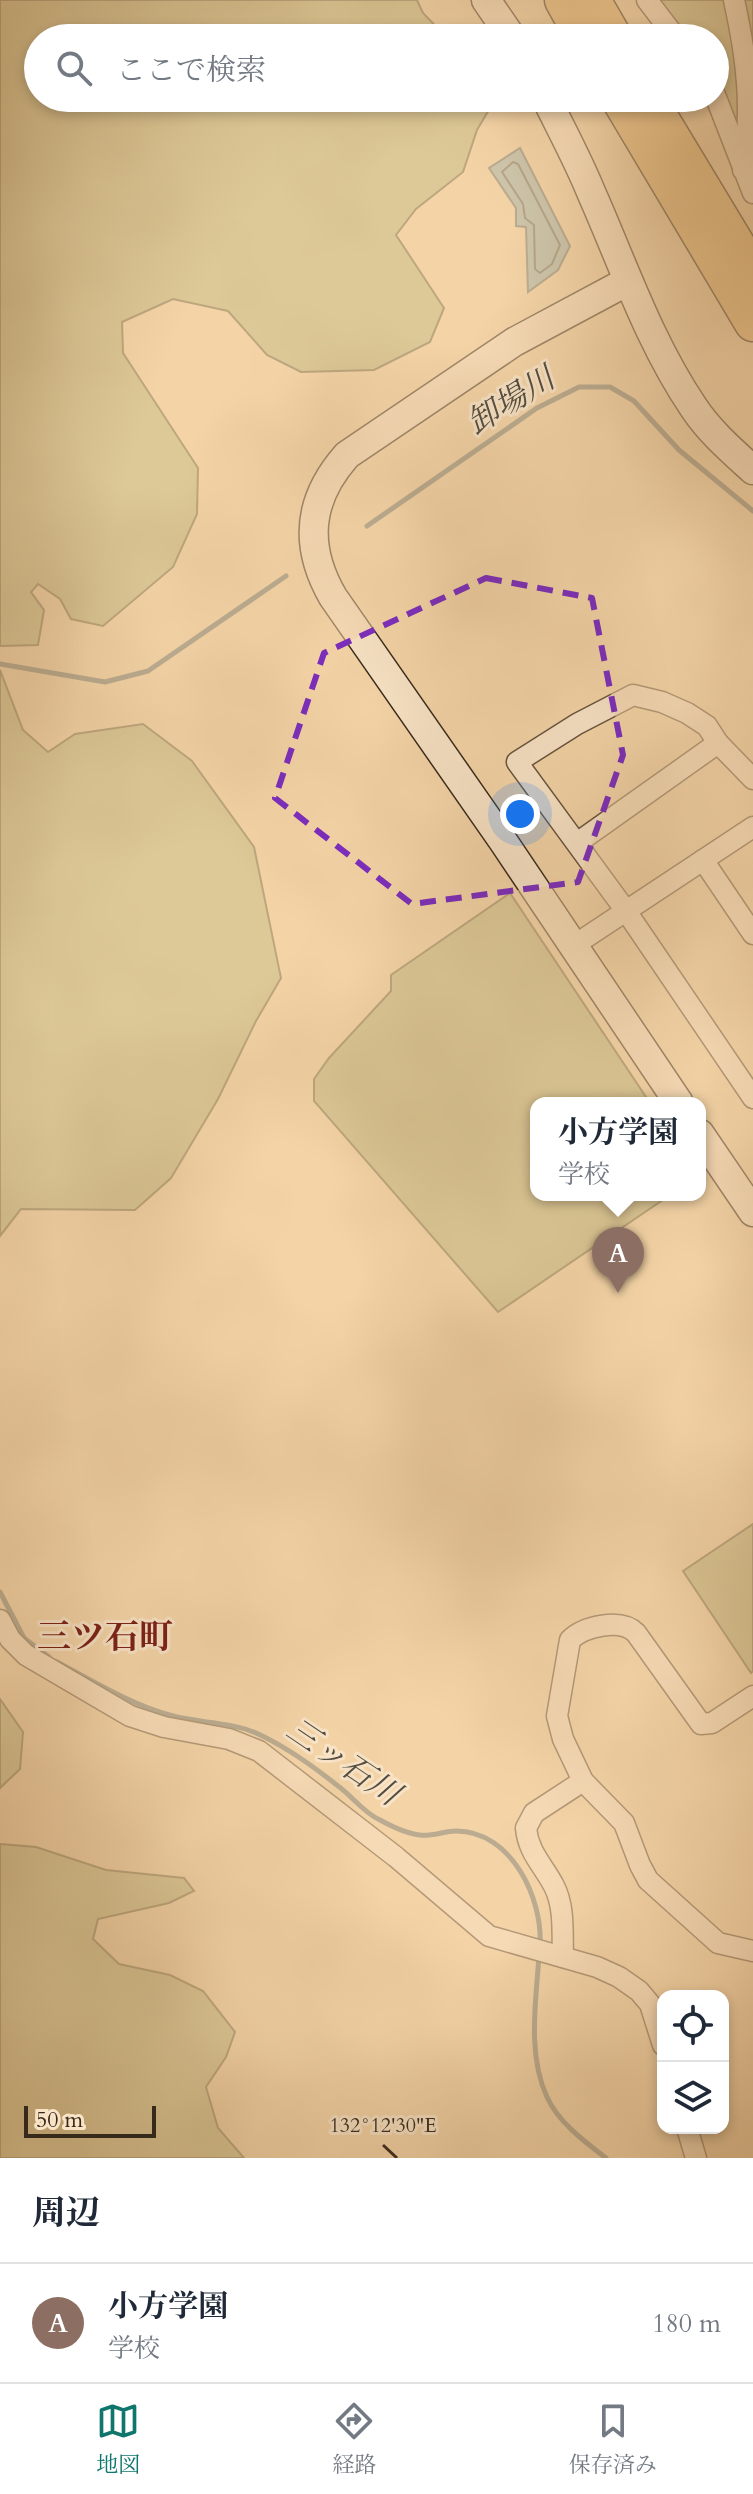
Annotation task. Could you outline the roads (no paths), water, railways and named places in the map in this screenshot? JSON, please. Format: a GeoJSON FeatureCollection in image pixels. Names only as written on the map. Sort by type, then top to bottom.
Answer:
{"type":"FeatureCollection","features":[{"type":"Feature","properties":{"kind":"highway"},"geometry":{"type":"LineString","coordinates":[[563,0],[576,24]]}},
{"type":"Feature","properties":{"kind":"highway"},"geometry":{"type":"LineString","coordinates":[[592,0],[606,24]]}},
{"type":"Feature","properties":{"kind":"highway"},"geometry":{"type":"LineString","coordinates":[[605,0],[616,24]]}},
{"type":"Feature","properties":{"kind":"highway"},"geometry":{"type":"LineString","coordinates":[[627,112],[749,317]]}},
{"type":"Feature","properties":{"kind":"highway"},"geometry":{"type":"LineString","coordinates":[[657,112],[753,272]]}},
{"type":"Feature","properties":{"kind":"street"},"geometry":{"type":"LineString","coordinates":[[486,0],[502,24]]}},
{"type":"Feature","properties":{"kind":"street"},"geometry":{"type":"LineString","coordinates":[[647,0],[665,24]]}},
{"type":"Feature","properties":{"kind":"street"},"geometry":{"type":"LineString","coordinates":[[734,0],[753,98],[752,142],[743,170]]}},
{"type":"Feature","properties":{"kind":"street"},"geometry":{"type":"LineString","coordinates":[[553,112],[667,361],[694,409],[718,438],[753,470]]}},
{"type":"Feature","properties":{"kind":"street"},"geometry":{"type":"LineString","coordinates":[[721,112],[753,193]]}},
{"type":"Feature","properties":{"kind":"street"},"geometry":{"type":"LineString","coordinates":[[628,281],[514,342],[363,442],[335,469],[317,504],[314,523],[317,562],[333,597],[675,1097]]}},
{"type":"Feature","properties":{"kind":"street"},"geometry":{"type":"LineString","coordinates":[[753,779],[718,743],[707,726],[687,713],[643,695],[633,695],[577,724],[517,762],[626,911],[753,1098]]}},
{"type":"Feature","properties":{"kind":"street"},"geometry":{"type":"LineString","coordinates":[[577,843],[718,743]]}},
{"type":"Feature","properties":{"kind":"street"},"geometry":{"type":"LineString","coordinates":[[573,946],[753,827]]}},
{"type":"Feature","properties":{"kind":"street"},"geometry":{"type":"LineString","coordinates":[[703,860],[753,934]]}},
{"type":"Feature","properties":{"kind":"street"},"geometry":{"type":"LineString","coordinates":[[706,1143],[753,1212]]}},
{"type":"Feature","properties":{"kind":"street"},"geometry":{"type":"LineString","coordinates":[[0,1620],[10,1639],[26,1655],[130,1716],[164,1727],[229,1739],[259,1751],[396,1857],[489,1936],[608,1972],[639,1991],[650,2004],[657,2026]]}},
{"type":"Feature","properties":{"kind":"street"},"geometry":{"type":"LineString","coordinates":[[753,1696],[712,1723],[701,1724],[630,1627],[614,1625],[575,1635],[568,1646],[557,1716],[563,1739],[583,1781],[624,1823],[648,1880],[718,1943],[753,1951]]}},
{"type":"Feature","properties":{"kind":"street"},"geometry":{"type":"LineString","coordinates":[[560,1956],[559,1901],[555,1888],[533,1854],[526,1828],[534,1813],[583,1781]]}},
{"type":"Feature","properties":{"kind":"street"},"geometry":{"type":"LineString","coordinates":[[689,2134],[696,2158]]}},
{"type":"Feature","properties":{"kind":"water"},"geometry":{"type":"Polygon","coordinates":[[[520,148],[570,246],[558,270],[528,292],[526,227],[516,226],[516,208],[489,168],[520,148]]]}},
{"type":"Feature","properties":{"kind":"waterway","name":"卸場川"},"geometry":{"type":"LineString","coordinates":[[367,526],[537,408],[579,387],[610,387],[634,401],[679,450],[753,511]]}},
{"type":"Feature","properties":{"kind":"waterway","name":"卸場川"},"geometry":{"type":"LineString","coordinates":[[0,664],[105,682],[148,671],[286,576]]}},
{"type":"Feature","properties":{"kind":"waterway","name":"三ッ石川"},"geometry":{"type":"LineString","coordinates":[[0,1592],[24,1638],[49,1657]]}},
{"type":"Feature","properties":{"kind":"waterway","name":"三ッ石川"},"geometry":{"type":"LineString","coordinates":[[57,1662],[143,1706],[183,1718],[236,1727],[267,1738],[319,1771],[374,1817],[400,1829],[424,1835],[456,1831],[476,1834],[493,1842],[508,1855],[530,1889],[540,1928],[540,1946]]}},
{"type":"Feature","properties":{"kind":"waterway","name":"三ッ石川"},"geometry":{"type":"LineString","coordinates":[[539,1956],[534,2027],[541,2080],[558,2115],[606,2158]]}},
{"type":"Feature","properties":{"kind":"place","name":"小方学園"},"geometry":{"type":"Point","coordinates":[618,1293]}},
{"type":"Feature","properties":{"kind":"district","name":"三ツ石町"},"geometry":{"type":"Point","coordinates":[105,1637]}}]}
